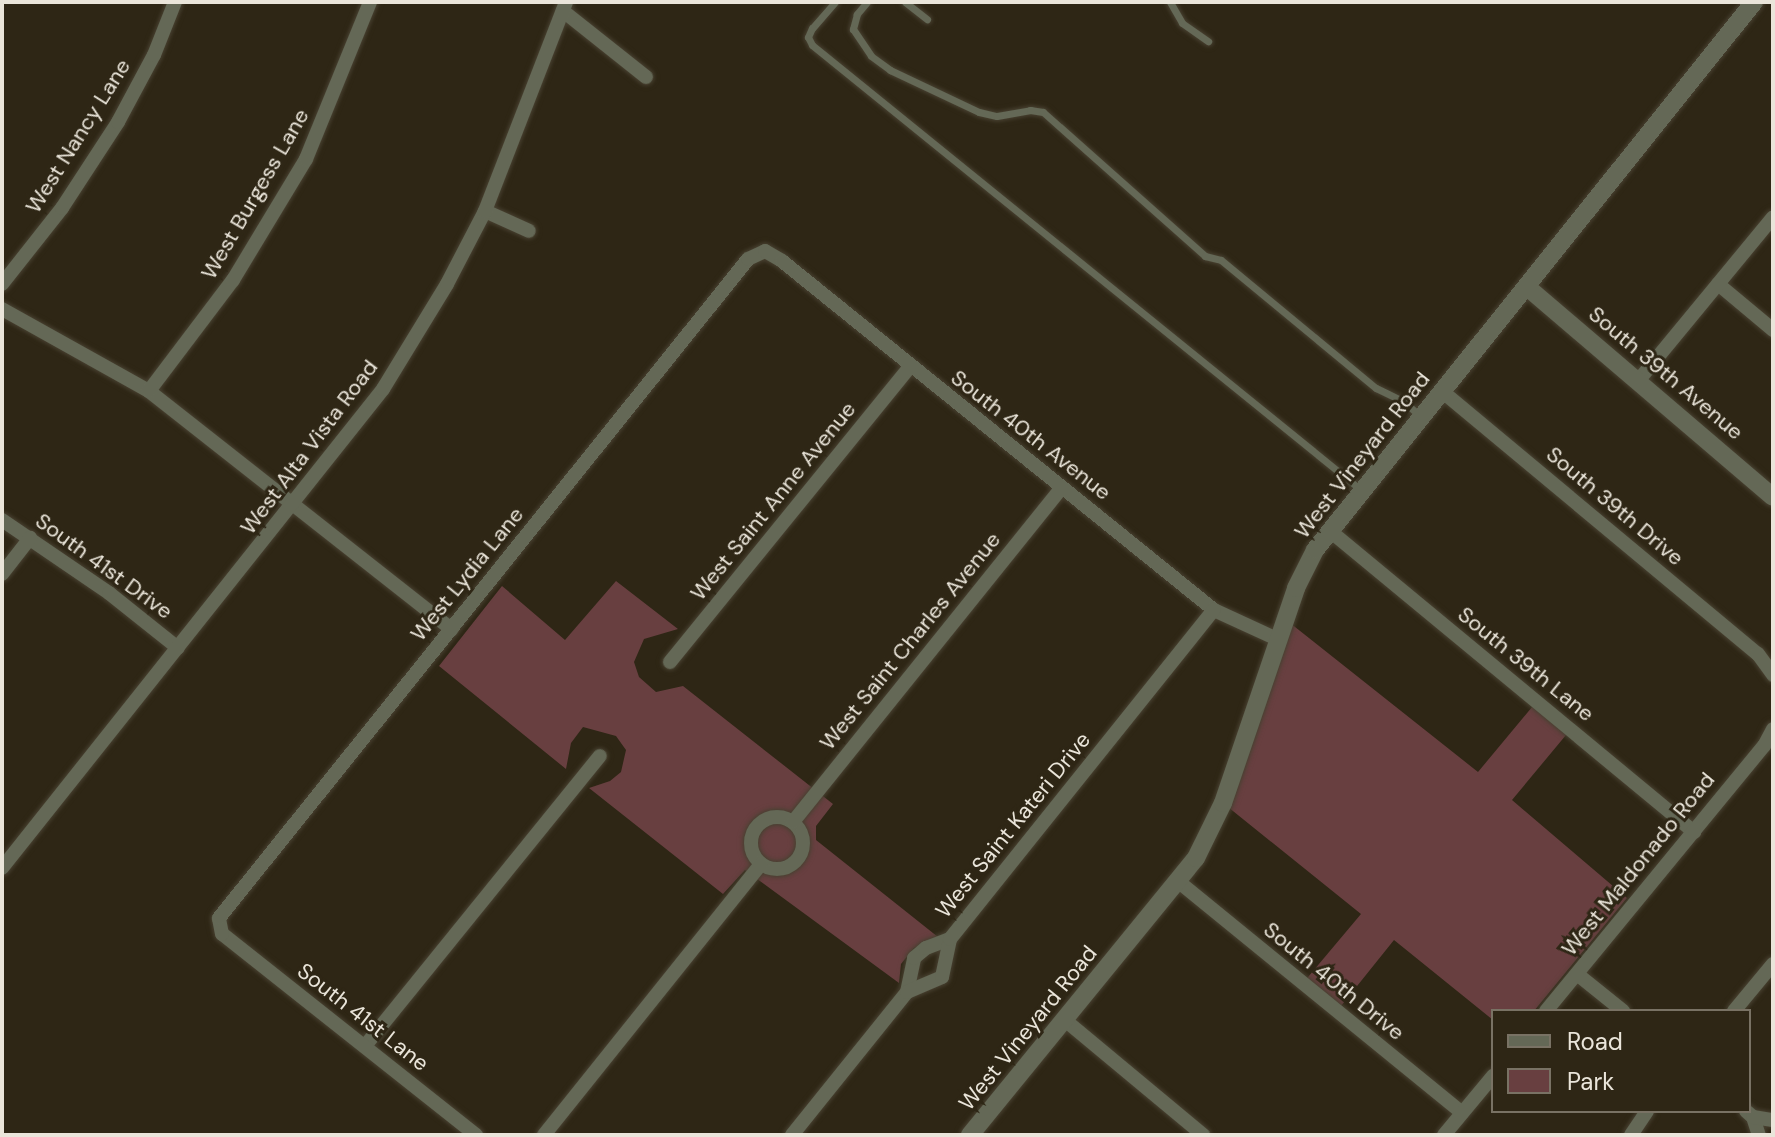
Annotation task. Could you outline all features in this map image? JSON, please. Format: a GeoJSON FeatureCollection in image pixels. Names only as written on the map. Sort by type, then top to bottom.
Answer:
{"type":"FeatureCollection","features":[{"type":"Feature","properties":{"kind":"street","name":"West Nancy Lane"},"geometry":{"type":"LineString","coordinates":[[2,284],[62,208],[118,122],[154,55],[175,2]]}},
{"type":"Feature","properties":{"kind":"street","name":"West Burgess Lane"},"geometry":{"type":"LineString","coordinates":[[149,391],[233,280],[306,159],[370,2]]}},
{"type":"Feature","properties":{"kind":"street","name":"West Vineyard Road"},"geometry":{"type":"LineString","coordinates":[[970,1135],[1196,858],[1223,803],[1277,639],[1304,570],[1329,530],[1754,2]]}},
{"type":"Feature","properties":{"kind":"street"},"geometry":{"type":"LineString","coordinates":[[564,7],[646,77]]}},
{"type":"Feature","properties":{"kind":"street","name":"West Alta Vista Road"},"geometry":{"type":"LineString","coordinates":[[2,868],[295,504],[390,378],[485,211],[564,7]]}},
{"type":"Feature","properties":{"kind":"street"},"geometry":{"type":"LineString","coordinates":[[485,211],[529,231]]}},
{"type":"Feature","properties":{"kind":"street"},"geometry":{"type":"LineString","coordinates":[[1638,381],[1773,217]]}},
{"type":"Feature","properties":{"kind":"street","name":"South 40th Avenue"},"geometry":{"type":"LineString","coordinates":[[765,251],[1214,610],[1277,639]]}},
{"type":"Feature","properties":{"kind":"street","name":"West Lydia Lane"},"geometry":{"type":"LineString","coordinates":[[222,934],[219,918],[748,259],[765,251]]}},
{"type":"Feature","properties":{"kind":"street"},"geometry":{"type":"LineString","coordinates":[[1718,284],[1773,330]]}},
{"type":"Feature","properties":{"kind":"street","name":"South 39th Avenue"},"geometry":{"type":"LineString","coordinates":[[1527,287],[1773,497]]}},
{"type":"Feature","properties":{"kind":"street"},"geometry":{"type":"LineString","coordinates":[[2,309],[149,391],[451,629]]}},
{"type":"Feature","properties":{"kind":"street","name":"West Saint Anne Avenue"},"geometry":{"type":"LineString","coordinates":[[670,662],[910,367]]}},
{"type":"Feature","properties":{"kind":"street","name":"South 39th Drive"},"geometry":{"type":"LineString","coordinates":[[1443,392],[1766,656],[1773,675]]}},
{"type":"Feature","properties":{"kind":"street","name":"West Saint Charles Avenue"},"geometry":{"type":"LineString","coordinates":[[793,822],[1062,488]]}},
{"type":"Feature","properties":{"kind":"street","name":"South 41st Drive"},"geometry":{"type":"LineString","coordinates":[[2,520],[109,593],[178,648]]}},
{"type":"Feature","properties":{"kind":"street","name":"South 39th Lane"},"geometry":{"type":"LineString","coordinates":[[1329,530],[1694,832]]}},
{"type":"Feature","properties":{"kind":"street"},"geometry":{"type":"LineString","coordinates":[[2,574],[30,538]]}},
{"type":"Feature","properties":{"kind":"street","name":"West Saint Kateri Drive"},"geometry":{"type":"LineString","coordinates":[[792,1135],[907,992],[942,977],[950,939],[1214,610]]}},
{"type":"Feature","properties":{"kind":"street","name":"West Maldonado Road"},"geometry":{"type":"LineString","coordinates":[[1548,1009],[1769,743],[1773,729]]}},
{"type":"Feature","properties":{"kind":"street"},"geometry":{"type":"LineString","coordinates":[[365,1046],[600,756]]}},
{"type":"Feature","properties":{"kind":"street"},"geometry":{"type":"LineString","coordinates":[[781,817],[793,822],[801,833],[803,847],[798,859],[787,867],[773,869],[761,864],[753,853],[751,840],[757,827],[767,819],[781,817]]}},
{"type":"Feature","properties":{"kind":"street"},"geometry":{"type":"LineString","coordinates":[[544,1135],[761,864]]}},
{"type":"Feature","properties":{"kind":"street","name":"South 40th Drive"},"geometry":{"type":"LineString","coordinates":[[1179,882],[1462,1113]]}},
{"type":"Feature","properties":{"kind":"street","name":"South 41st Lane"},"geometry":{"type":"LineString","coordinates":[[222,934],[476,1135]]}},
{"type":"Feature","properties":{"kind":"street"},"geometry":{"type":"LineString","coordinates":[[907,992],[914,958],[926,948],[950,939]]}},
{"type":"Feature","properties":{"kind":"street"},"geometry":{"type":"LineString","coordinates":[[1736,1009],[1773,964]]}},
{"type":"Feature","properties":{"kind":"street"},"geometry":{"type":"LineString","coordinates":[[1577,974],[1621,1009]]}},
{"type":"Feature","properties":{"kind":"street"},"geometry":{"type":"LineString","coordinates":[[1065,1020],[1203,1135]]}},
{"type":"Feature","properties":{"kind":"street"},"geometry":{"type":"LineString","coordinates":[[1444,1135],[1491,1078]]}},
{"type":"Feature","properties":{"kind":"street"},"geometry":{"type":"LineString","coordinates":[[1631,1135],[1651,1113]]}},
{"type":"Feature","properties":{"kind":"street"},"geometry":{"type":"LineString","coordinates":[[1749,1114],[1773,1120]]}},
{"type":"Feature","properties":{"kind":"street"},"geometry":{"type":"LineString","coordinates":[[1749,1114],[1759,1135]]}},
{"type":"Feature","properties":{"kind":"lane"},"geometry":{"type":"LineString","coordinates":[[835,2],[812,28],[808,37],[812,45],[1362,491]]}},
{"type":"Feature","properties":{"kind":"lane"},"geometry":{"type":"LineString","coordinates":[[867,2],[857,14],[853,29],[871,56],[890,70],[979,112],[997,116],[1030,110],[1043,112],[1205,256],[1221,260],[1376,388],[1403,401],[1422,417]]}},
{"type":"Feature","properties":{"kind":"lane"},"geometry":{"type":"LineString","coordinates":[[905,2],[927,19]]}},
{"type":"Feature","properties":{"kind":"lane"},"geometry":{"type":"LineString","coordinates":[[1170,2],[1182,23],[1208,41]]}},
{"type":"Feature","properties":{"kind":"green space"},"geometry":{"type":"Polygon","coordinates":[[[616,581],[678,629],[644,639],[634,662],[639,677],[656,692],[683,686],[833,804],[816,826],[816,840],[938,937],[914,948],[901,964],[899,983],[745,870],[723,894],[589,788],[610,781],[621,772],[626,750],[616,736],[583,727],[571,743],[566,769],[439,666],[502,586],[565,640],[616,581]]]}},
{"type":"Feature","properties":{"kind":"green space"},"geometry":{"type":"Polygon","coordinates":[[[1285,619],[1478,772],[1537,701],[1571,729],[1512,800],[1627,898],[1536,1009],[1491,1009],[1491,1018],[1394,940],[1337,1011],[1303,983],[1361,914],[1223,803],[1285,619]]]}}]}
